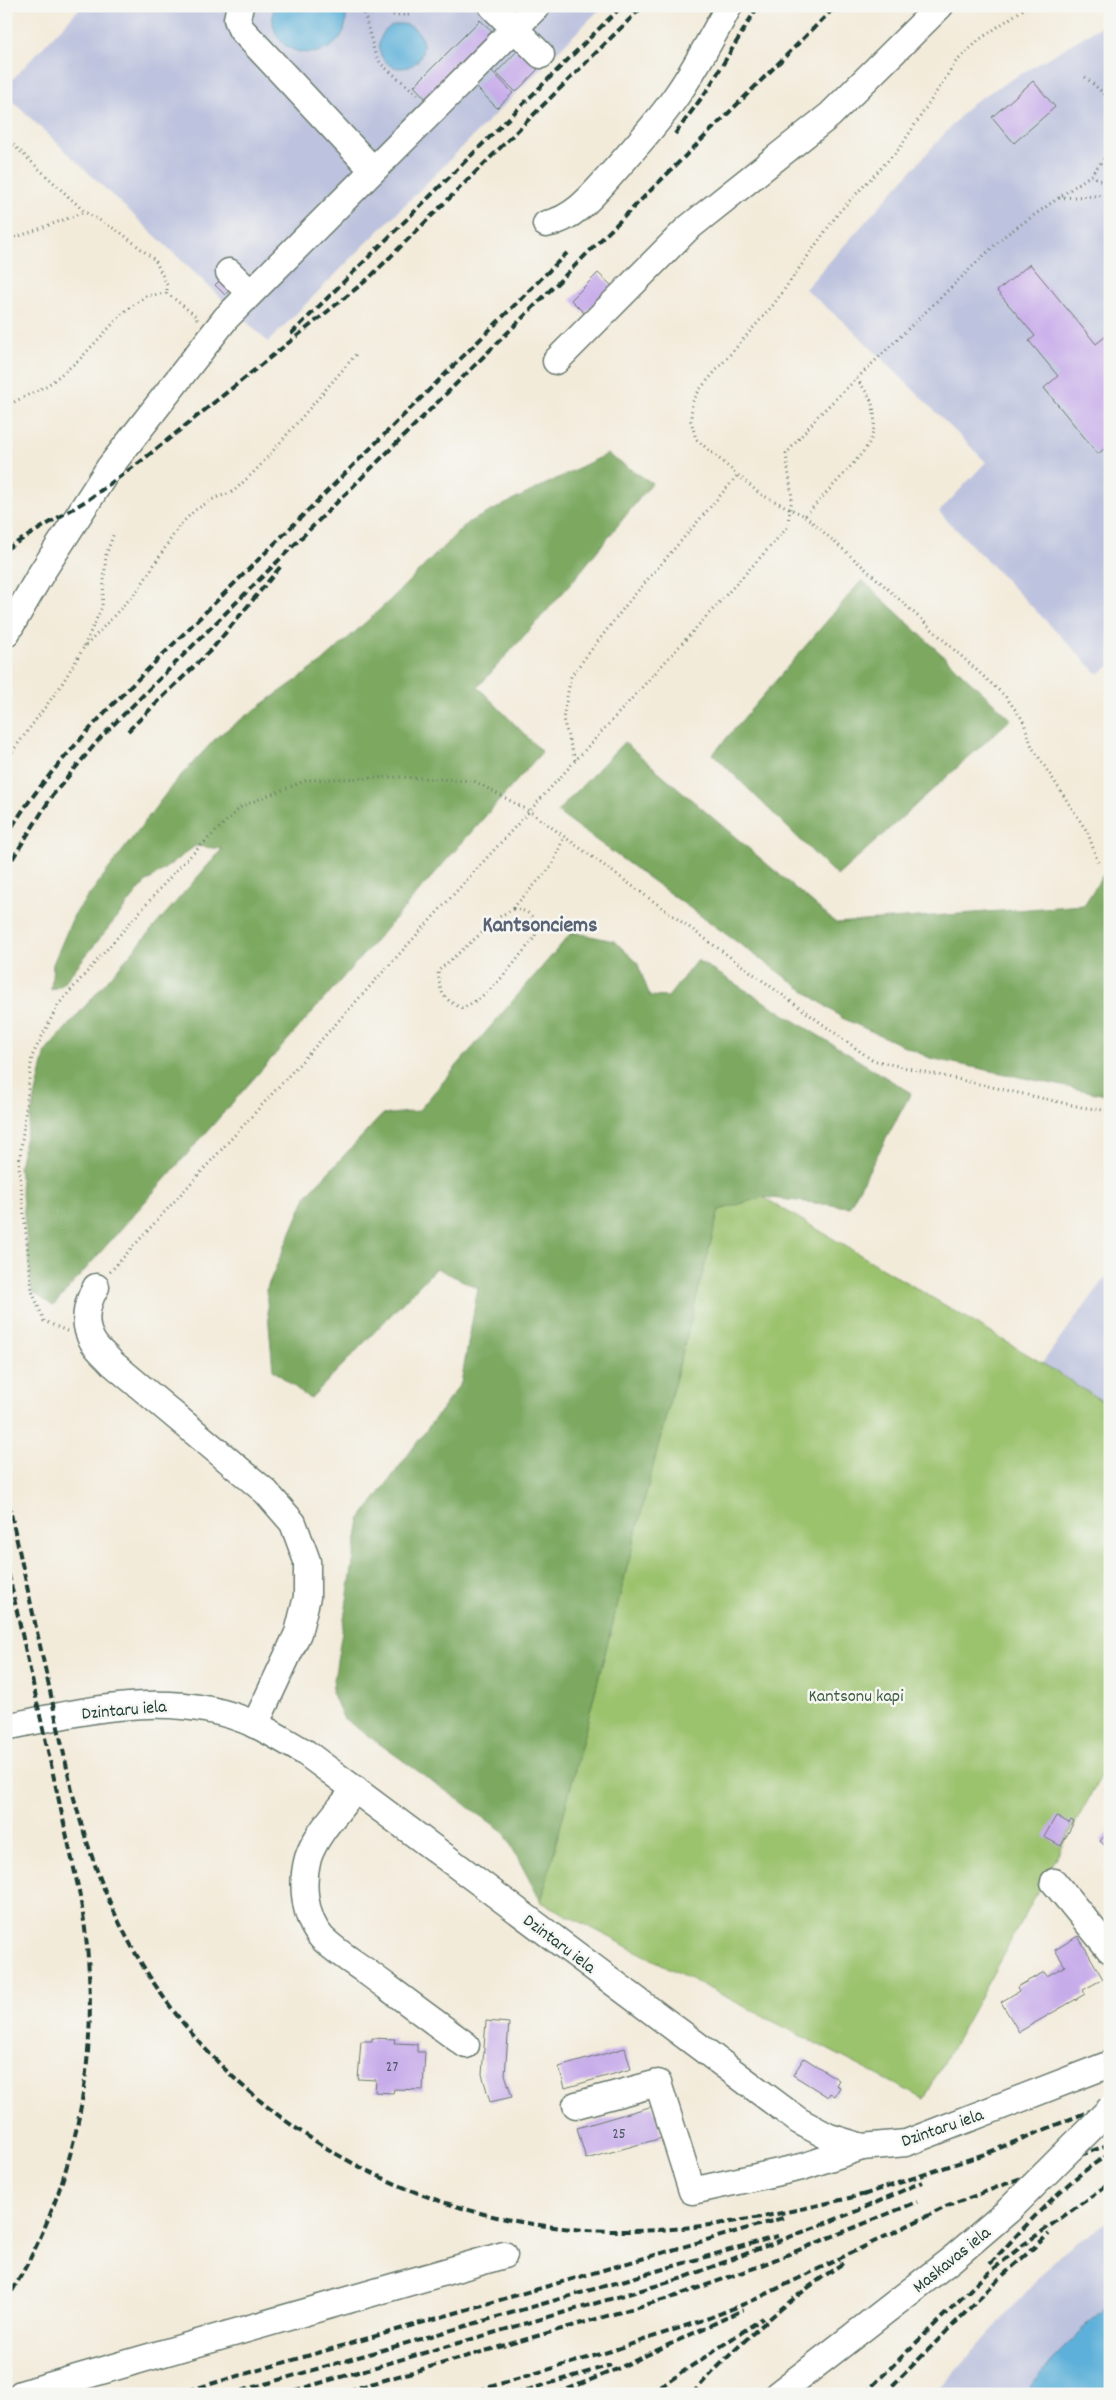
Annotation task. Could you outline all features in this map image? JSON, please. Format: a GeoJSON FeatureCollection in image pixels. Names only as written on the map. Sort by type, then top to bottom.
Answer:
{"type":"FeatureCollection","features":[{"type":"Feature","properties":{"kind":"street"},"geometry":{"type":"LineString","coordinates":[[240,6],[238,19],[241,29],[373,170]]}},
{"type":"Feature","properties":{"kind":"street"},"geometry":{"type":"LineString","coordinates":[[492,6],[541,55]]}},
{"type":"Feature","properties":{"kind":"street"},"geometry":{"type":"LineString","coordinates":[[6,634],[42,572],[109,468],[226,318],[537,6]]}},
{"type":"Feature","properties":{"kind":"street"},"geometry":{"type":"LineString","coordinates":[[546,224],[567,218],[575,211],[599,188],[652,127],[678,93],[730,6]]}},
{"type":"Feature","properties":{"kind":"street"},"geometry":{"type":"LineString","coordinates":[[556,361],[686,229],[830,115],[940,6]]}},
{"type":"Feature","properties":{"kind":"street"},"geometry":{"type":"LineString","coordinates":[[230,272],[250,293]]}},
{"type":"Feature","properties":{"kind":"street"},"geometry":{"type":"LineString","coordinates":[[96,1287],[87,1302],[86,1316],[93,1342],[112,1363],[266,1492],[293,1523],[307,1561],[307,1597],[295,1641],[255,1725]]}},
{"type":"Feature","properties":{"kind":"street","name":"Dzintaru iela"},"geometry":{"type":"LineString","coordinates":[[6,1727],[89,1710],[138,1704],[177,1705],[216,1711],[255,1725],[306,1753],[799,2121],[829,2138],[862,2147],[906,2143],[1110,2064]]}},
{"type":"Feature","properties":{"kind":"street"},"geometry":{"type":"LineString","coordinates":[[355,1789],[322,1833],[309,1856],[304,1877],[306,1898],[311,1918],[322,1937],[342,1954],[466,2045]]}},
{"type":"Feature","properties":{"kind":"street"},"geometry":{"type":"LineString","coordinates":[[1054,1882],[1110,1950]]}},
{"type":"Feature","properties":{"kind":"street"},"geometry":{"type":"LineString","coordinates":[[576,2105],[658,2083],[692,2191],[802,2167],[862,2147]]}},
{"type":"Feature","properties":{"kind":"street","name":"Maskavas iela"},"geometry":{"type":"LineString","coordinates":[[778,2394],[952,2259],[1008,2211],[1110,2109]]}},
{"type":"Feature","properties":{"kind":"street"},"geometry":{"type":"LineString","coordinates":[[21,2394],[504,2255]]}},
{"type":"Feature","properties":{"kind":"path"},"geometry":{"type":"LineString","coordinates":[[376,6],[362,8],[376,54],[381,64],[401,79],[433,110]]}},
{"type":"Feature","properties":{"kind":"path"},"geometry":{"type":"LineString","coordinates":[[381,6],[392,15],[409,15]]}},
{"type":"Feature","properties":{"kind":"path"},"geometry":{"type":"LineString","coordinates":[[1028,6],[980,39],[956,62],[899,149],[838,212],[774,304],[700,389],[692,403],[690,421],[696,439],[737,476],[760,494],[805,516],[878,580],[1004,696],[1023,720],[1032,747],[1088,833],[1098,863]]}},
{"type":"Feature","properties":{"kind":"path"},"geometry":{"type":"LineString","coordinates":[[1085,76],[1110,100]]}},
{"type":"Feature","properties":{"kind":"path"},"geometry":{"type":"LineString","coordinates":[[6,138],[85,212],[120,232],[154,260],[167,285],[167,293]]}},
{"type":"Feature","properties":{"kind":"path"},"geometry":{"type":"LineString","coordinates":[[96,1287],[787,528],[792,498],[786,454],[818,416],[1003,237],[1092,175],[1110,151]]}},
{"type":"Feature","properties":{"kind":"path"},"geometry":{"type":"LineString","coordinates":[[1092,175],[1110,186]]}},
{"type":"Feature","properties":{"kind":"path"},"geometry":{"type":"LineString","coordinates":[[1059,198],[1107,195],[1110,204]]}},
{"type":"Feature","properties":{"kind":"path"},"geometry":{"type":"LineString","coordinates":[[6,241],[85,212]]}},
{"type":"Feature","properties":{"kind":"path"},"geometry":{"type":"LineString","coordinates":[[6,406],[48,385],[79,360],[124,312],[146,296],[167,293],[197,317],[195,356]]}},
{"type":"Feature","properties":{"kind":"path"},"geometry":{"type":"LineString","coordinates":[[83,649],[138,590],[179,526],[195,510],[215,498],[233,492],[253,473],[358,352]]}},
{"type":"Feature","properties":{"kind":"path"},"geometry":{"type":"LineString","coordinates":[[805,516],[871,441],[876,414],[868,392],[856,379]]}},
{"type":"Feature","properties":{"kind":"path"},"geometry":{"type":"LineString","coordinates":[[575,761],[563,719],[572,676],[630,600],[737,476]]}},
{"type":"Feature","properties":{"kind":"path"},"geometry":{"type":"LineString","coordinates":[[6,760],[60,687],[83,649],[102,607],[106,555],[114,533]]}},
{"type":"Feature","properties":{"kind":"path"},"geometry":{"type":"LineString","coordinates":[[93,1342],[44,1321],[32,1291],[19,1166],[32,1056],[58,1005],[180,866],[242,806],[307,780],[401,777],[474,780],[529,811],[872,1060],[1081,1107],[1110,1111]]}},
{"type":"Feature","properties":{"kind":"path"},"geometry":{"type":"LineString","coordinates":[[513,909],[524,910],[532,915],[537,926],[535,937],[492,989],[478,1001],[462,1008],[447,1002],[439,988],[438,971],[501,916],[513,909],[552,866],[564,837]]}},
{"type":"Feature","properties":{"kind":"shaded area"},"geometry":{"type":"Polygon","coordinates":[[[82,6],[603,6],[268,342],[6,95],[6,86],[82,6]]]}},
{"type":"Feature","properties":{"kind":"shaded area"},"geometry":{"type":"Polygon","coordinates":[[[1110,21],[1110,666],[1098,674],[939,512],[986,462],[854,331],[805,289],[972,103],[1110,21]]]}},
{"type":"Feature","properties":{"kind":"shaded area"},"geometry":{"type":"Polygon","coordinates":[[[1110,1272],[1110,1406],[1042,1363],[1110,1272]]]}},
{"type":"Feature","properties":{"kind":"shaded area"},"geometry":{"type":"Polygon","coordinates":[[[1110,2220],[1110,2302],[1052,2360],[1024,2394],[935,2394],[1060,2254],[1110,2220]]]}},
{"type":"Feature","properties":{"kind":"green space"},"geometry":{"type":"Polygon","coordinates":[[[607,454],[652,483],[568,587],[478,687],[542,752],[53,1306],[32,1291],[19,1166],[46,1051],[222,849],[195,846],[144,884],[62,985],[51,990],[53,964],[74,915],[174,783],[218,736],[322,662],[388,602],[467,523],[607,454]]]}},
{"type":"Feature","properties":{"kind":"green space"},"geometry":{"type":"Polygon","coordinates":[[[862,580],[1011,719],[837,876],[713,754],[862,580]]]}},
{"type":"Feature","properties":{"kind":"green space"},"geometry":{"type":"Polygon","coordinates":[[[624,742],[836,923],[1084,905],[1110,864],[1110,1096],[930,1058],[842,1018],[557,812],[624,742]]]}},
{"type":"Feature","properties":{"kind":"green space"},"geometry":{"type":"Polygon","coordinates":[[[572,932],[614,941],[637,962],[650,996],[668,997],[697,960],[911,1093],[849,1207],[763,1197],[719,1210],[541,1902],[504,1832],[343,1718],[332,1692],[360,1520],[461,1383],[478,1288],[436,1268],[310,1399],[273,1370],[266,1290],[307,1195],[382,1115],[418,1111],[572,932]]]}},
{"type":"Feature","properties":{"kind":"green space","name":"Kantsonu kapi"},"geometry":{"type":"Polygon","coordinates":[[[763,1197],[1042,1363],[1110,1406],[1110,1760],[924,2099],[541,1902],[719,1210],[763,1197]]]}},
{"type":"Feature","properties":{"kind":"water"},"geometry":{"type":"Polygon","coordinates":[[[274,6],[345,6],[345,26],[338,41],[325,50],[310,53],[294,50],[281,42],[274,27],[274,6]]]}},
{"type":"Feature","properties":{"kind":"water"},"geometry":{"type":"Polygon","coordinates":[[[397,24],[405,24],[417,30],[423,46],[417,62],[405,68],[397,68],[385,62],[379,50],[379,42],[385,30],[397,24]]]}},
{"type":"Feature","properties":{"kind":"water"},"geometry":{"type":"Polygon","coordinates":[[[1110,2302],[1110,2394],[1024,2394],[1052,2360],[1110,2302]]]}},
{"type":"Feature","properties":{"kind":"building"},"geometry":{"type":"Polygon","coordinates":[[[480,20],[492,31],[455,69],[458,71],[428,101],[414,86],[480,20]]]}},
{"type":"Feature","properties":{"kind":"building"},"geometry":{"type":"Polygon","coordinates":[[[519,49],[538,69],[516,92],[496,73],[519,49]]]}},
{"type":"Feature","properties":{"kind":"building"},"geometry":{"type":"Polygon","coordinates":[[[492,71],[513,93],[497,108],[476,87],[492,71]]]}},
{"type":"Feature","properties":{"kind":"building"},"geometry":{"type":"Polygon","coordinates":[[[1033,81],[1055,107],[1014,143],[992,117],[1033,81]]]}},
{"type":"Feature","properties":{"kind":"building"},"geometry":{"type":"Polygon","coordinates":[[[1030,264],[1096,344],[1110,333],[1110,444],[1098,454],[1044,388],[1058,376],[1029,341],[1035,336],[997,291],[1030,264]]]}},
{"type":"Feature","properties":{"kind":"building"},"geometry":{"type":"Polygon","coordinates":[[[598,273],[612,286],[585,314],[571,300],[598,273]]]}},
{"type":"Feature","properties":{"kind":"building"},"geometry":{"type":"Polygon","coordinates":[[[221,279],[231,288],[225,295],[215,285],[221,279]]]}},
{"type":"Feature","properties":{"kind":"building"},"geometry":{"type":"Polygon","coordinates":[[[1110,1785],[1110,1795],[1105,1791],[1110,1785]]]}},
{"type":"Feature","properties":{"kind":"building"},"geometry":{"type":"Polygon","coordinates":[[[1056,1816],[1069,1823],[1071,1820],[1074,1822],[1061,1846],[1044,1837],[1056,1816]]]}},
{"type":"Feature","properties":{"kind":"building"},"geometry":{"type":"Polygon","coordinates":[[[1110,1830],[1110,1850],[1100,1841],[1110,1830]]]}},
{"type":"Feature","properties":{"kind":"building"},"geometry":{"type":"Polygon","coordinates":[[[1078,1936],[1103,1979],[1083,1990],[1085,1994],[1019,2032],[1001,2002],[1019,1991],[1017,1987],[1044,1972],[1047,1976],[1065,1966],[1055,1950],[1078,1936]]]}},
{"type":"Feature","properties":{"kind":"building"},"geometry":{"type":"Polygon","coordinates":[[[486,2021],[509,2023],[505,2074],[512,2097],[490,2102],[482,2074],[486,2021]]]}},
{"type":"Feature","properties":{"kind":"building"},"geometry":{"type":"Polygon","coordinates":[[[372,2038],[395,2039],[394,2043],[417,2044],[417,2052],[425,2052],[423,2090],[394,2089],[393,2093],[375,2092],[376,2080],[358,2079],[361,2041],[372,2041],[372,2038]]]}},
{"type":"Feature","properties":{"kind":"building"},"geometry":{"type":"Polygon","coordinates":[[[625,2048],[631,2069],[565,2088],[559,2067],[625,2048]]]}},
{"type":"Feature","properties":{"kind":"building"},"geometry":{"type":"Polygon","coordinates":[[[804,2058],[839,2080],[836,2085],[840,2087],[835,2096],[830,2093],[828,2097],[793,2075],[804,2058]]]}},
{"type":"Feature","properties":{"kind":"building"},"geometry":{"type":"Polygon","coordinates":[[[653,2106],[662,2138],[586,2159],[577,2128],[653,2106]]]}},
{"type":"Feature","properties":{"kind":"railway"},"geometry":{"type":"LineString","coordinates":[[291,334],[622,6]]}},
{"type":"Feature","properties":{"kind":"railway"},"geometry":{"type":"LineString","coordinates":[[6,549],[89,499],[140,462],[368,279],[643,6]]}},
{"type":"Feature","properties":{"kind":"railway"},"geometry":{"type":"LineString","coordinates":[[675,134],[708,89],[758,6]]}},
{"type":"Feature","properties":{"kind":"railway"},"geometry":{"type":"LineString","coordinates":[[6,869],[52,796],[101,737],[836,6]]}},
{"type":"Feature","properties":{"kind":"railway"},"geometry":{"type":"LineString","coordinates":[[6,837],[40,787],[106,711],[567,253]]}},
{"type":"Feature","properties":{"kind":"railway"},"geometry":{"type":"LineString","coordinates":[[128,731],[212,649],[281,566]]}},
{"type":"Feature","properties":{"kind":"railway"},"geometry":{"type":"LineString","coordinates":[[6,1491],[72,1791],[88,1844],[107,1896],[123,1930],[163,1997],[213,2057],[270,2109],[333,2152],[402,2187],[475,2212],[551,2227],[629,2231],[720,2224],[811,2207],[870,2193]]}},
{"type":"Feature","properties":{"kind":"railway"},"geometry":{"type":"LineString","coordinates":[[6,1562],[79,1891],[87,1944],[90,1998],[88,2051],[81,2103],[70,2155],[54,2205],[32,2254],[6,2301]]}},
{"type":"Feature","properties":{"kind":"railway"},"geometry":{"type":"LineString","coordinates":[[863,2195],[982,2155],[1110,2103]]}},
{"type":"Feature","properties":{"kind":"railway"},"geometry":{"type":"LineString","coordinates":[[466,2394],[611,2351],[709,2318],[754,2300],[948,2206],[1110,2144]]}},
{"type":"Feature","properties":{"kind":"railway"},"geometry":{"type":"LineString","coordinates":[[990,2264],[1062,2190],[1078,2176],[1110,2154]]}},
{"type":"Feature","properties":{"kind":"railway"},"geometry":{"type":"LineString","coordinates":[[282,2394],[683,2278],[857,2211],[922,2182]]}},
{"type":"Feature","properties":{"kind":"railway"},"geometry":{"type":"LineString","coordinates":[[864,2394],[980,2280],[1023,2245],[1110,2183]]}},
{"type":"Feature","properties":{"kind":"railway"},"geometry":{"type":"LineString","coordinates":[[336,2394],[676,2296],[757,2267],[917,2202]]}},
{"type":"Feature","properties":{"kind":"railway"},"geometry":{"type":"LineString","coordinates":[[176,2394],[786,2217]]}},
{"type":"Feature","properties":{"kind":"railway"},"geometry":{"type":"LineString","coordinates":[[884,2394],[1000,2278],[1049,2234]]}},
{"type":"Feature","properties":{"kind":"railway"},"geometry":{"type":"LineString","coordinates":[[230,2394],[778,2236]]}},
{"type":"Feature","properties":{"kind":"railway"},"geometry":{"type":"LineString","coordinates":[[692,2394],[764,2323],[845,2262]]}},
{"type":"Feature","properties":{"kind":"railway"},"geometry":{"type":"LineString","coordinates":[[556,2394],[617,2369],[743,2310]]}},
{"type":"Feature","properties":{"kind":"railway"},"geometry":{"type":"LineString","coordinates":[[650,2394],[763,2318]]}},
{"type":"Feature","properties":{"kind":"railway"},"geometry":{"type":"LineString","coordinates":[[514,2394],[611,2365]]}},
{"type":"Feature","properties":{"kind":"district","name":"Kantsonciems"},"geometry":{"type":"Point","coordinates":[540,923]}}]}
